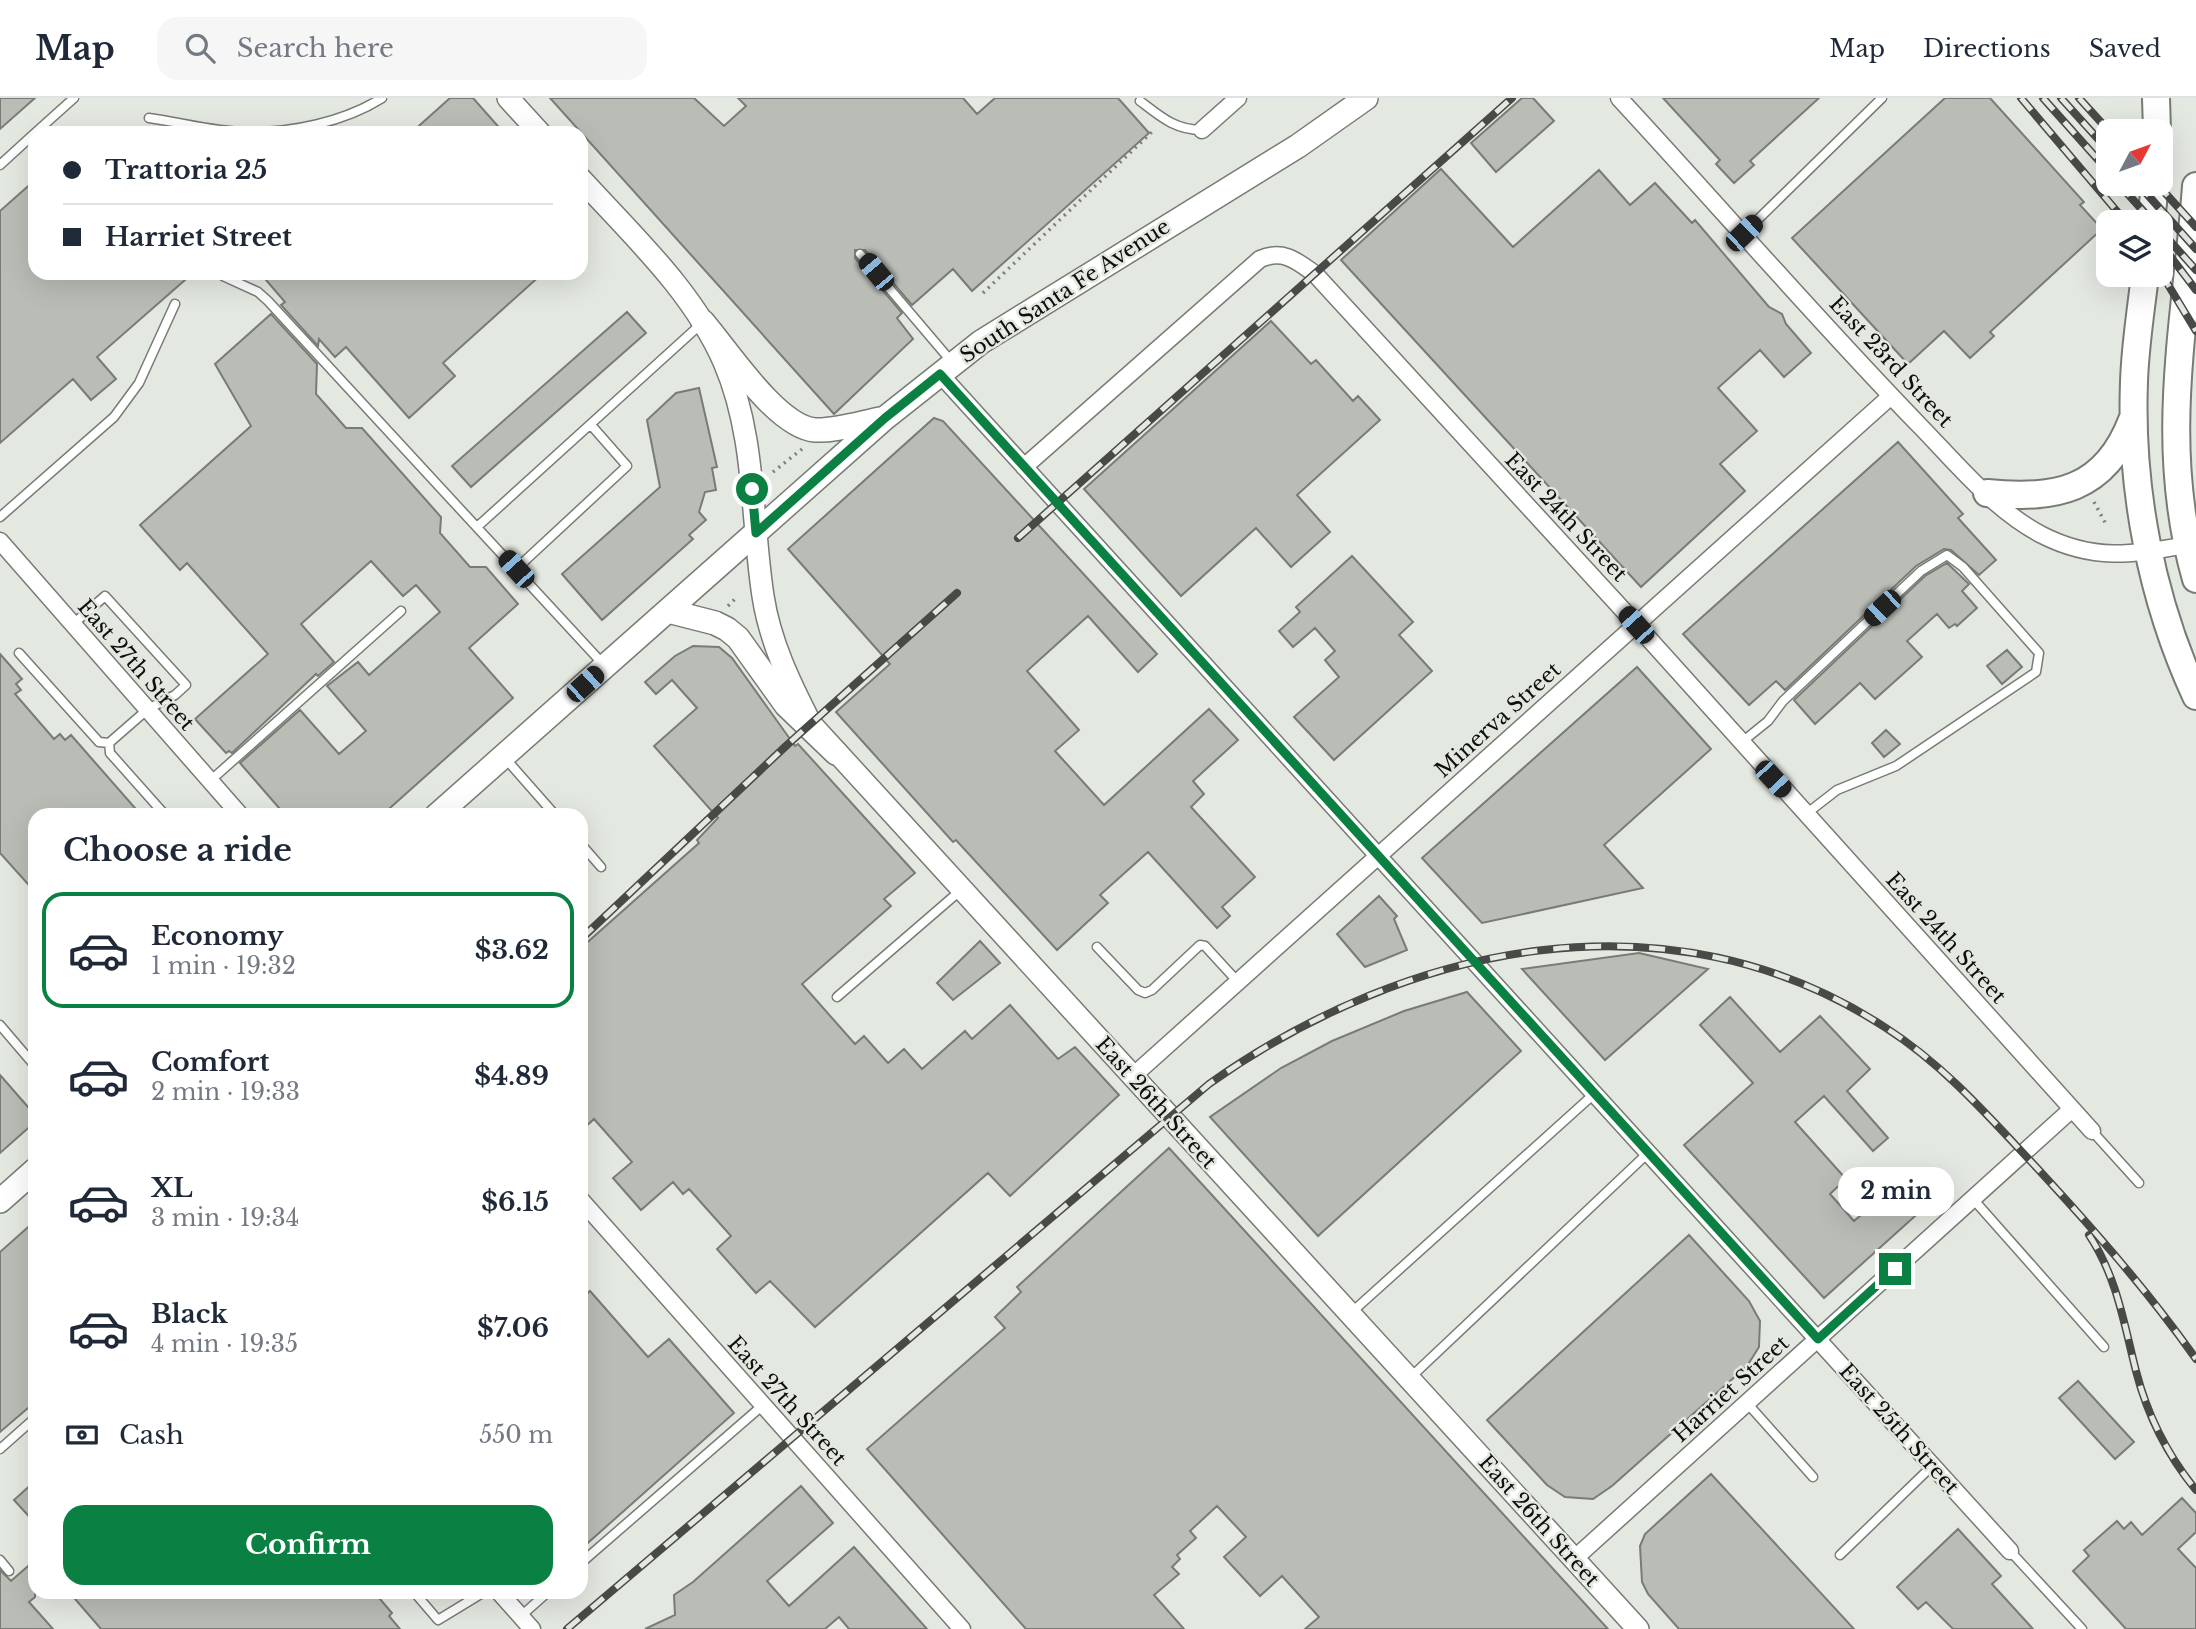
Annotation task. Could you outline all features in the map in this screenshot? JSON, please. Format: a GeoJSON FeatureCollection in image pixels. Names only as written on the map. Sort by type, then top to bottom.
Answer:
{"type":"FeatureCollection","features":[{"type":"Feature","properties":{"kind":"main road","name":"South Santa Fe Avenue"},"geometry":{"type":"LineString","coordinates":[[445,808],[885,418],[946,369],[1021,316],[1297,146],[1366,98]]}},
{"type":"Feature","properties":{"kind":"main road"},"geometry":{"type":"LineString","coordinates":[[2155,98],[2156,119]]}},
{"type":"Feature","properties":{"kind":"main road"},"geometry":{"type":"LineString","coordinates":[[2196,187],[2179,336],[2176,417],[2176,462],[2186,545],[2196,579]]}},
{"type":"Feature","properties":{"kind":"main road"},"geometry":{"type":"LineString","coordinates":[[2144,287],[2134,380],[2136,472],[2149,552],[2165,617],[2196,696]]}},
{"type":"Feature","properties":{"kind":"main road"},"geometry":{"type":"LineString","coordinates":[[703,322],[779,412],[796,425],[820,430],[885,418]]}},
{"type":"Feature","properties":{"kind":"main road"},"geometry":{"type":"LineString","coordinates":[[1987,493],[2034,497],[2076,487],[2098,472],[2113,457],[2134,416]]}},
{"type":"Feature","properties":{"kind":"main road"},"geometry":{"type":"LineString","coordinates":[[668,611],[715,623],[738,638],[786,705],[836,753]]}},
{"type":"Feature","properties":{"kind":"main road"},"geometry":{"type":"LineString","coordinates":[[0,1201],[28,1176]]}},
{"type":"Feature","properties":{"kind":"street"},"geometry":{"type":"LineString","coordinates":[[508,98],[534,126]]}},
{"type":"Feature","properties":{"kind":"street"},"geometry":{"type":"LineString","coordinates":[[1202,130],[1238,98]]}},
{"type":"Feature","properties":{"kind":"street","name":"East 23rd Street"},"geometry":{"type":"LineString","coordinates":[[1619,98],[1891,396],[1987,493],[2042,535],[2088,552],[2112,555],[2186,545]]}},
{"type":"Feature","properties":{"kind":"street"},"geometry":{"type":"LineString","coordinates":[[588,187],[673,281],[703,322],[723,361],[743,423],[756,533]]}},
{"type":"Feature","properties":{"kind":"street","name":"East 24th Street"},"geometry":{"type":"LineString","coordinates":[[1024,467],[1261,260],[1280,254],[1296,260],[1315,274],[1636,625],[2092,1131]]}},
{"type":"Feature","properties":{"kind":"street","name":"East 25th Street"},"geometry":{"type":"LineString","coordinates":[[946,369],[1024,467],[2010,1551]]}},
{"type":"Feature","properties":{"kind":"street","name":"Minerva Street"},"geometry":{"type":"LineString","coordinates":[[1133,1076],[1891,396]]}},
{"type":"Feature","properties":{"kind":"street","name":"East 26th Street"},"geometry":{"type":"LineString","coordinates":[[756,533],[763,596],[772,639],[811,724],[1638,1629]]}},
{"type":"Feature","properties":{"kind":"street","name":"East 27th Street"},"geometry":{"type":"LineString","coordinates":[[2,547],[233,808]]}},
{"type":"Feature","properties":{"kind":"street","name":"Harriet Street"},"geometry":{"type":"LineString","coordinates":[[1574,1559],[2072,1109]]}},
{"type":"Feature","properties":{"kind":"street","name":"East 27th Street"},"geometry":{"type":"LineString","coordinates":[[588,1208],[962,1629]]}},
{"type":"Feature","properties":{"kind":"street"},"geometry":{"type":"LineString","coordinates":[[505,1599],[532,1629]]}},
{"type":"Feature","properties":{"kind":"lane"},"geometry":{"type":"LineString","coordinates":[[43,126],[74,98]]}},
{"type":"Feature","properties":{"kind":"lane"},"geometry":{"type":"LineString","coordinates":[[301,126],[363,110],[382,98]]}},
{"type":"Feature","properties":{"kind":"lane"},"geometry":{"type":"LineString","coordinates":[[1744,233],[1882,98]]}},
{"type":"Feature","properties":{"kind":"lane"},"geometry":{"type":"LineString","coordinates":[[1141,99],[1165,121],[1186,130],[1202,130]]}},
{"type":"Feature","properties":{"kind":"lane"},"geometry":{"type":"LineString","coordinates":[[149,118],[204,126]]}},
{"type":"Feature","properties":{"kind":"lane"},"geometry":{"type":"LineString","coordinates":[[0,165],[28,139]]}},
{"type":"Feature","properties":{"kind":"lane"},"geometry":{"type":"LineString","coordinates":[[860,254],[946,369]]}},
{"type":"Feature","properties":{"kind":"lane"},"geometry":{"type":"LineString","coordinates":[[232,280],[258,292],[268,301],[605,666]]}},
{"type":"Feature","properties":{"kind":"lane"},"geometry":{"type":"LineString","coordinates":[[0,517],[114,417],[139,383],[175,304]]}},
{"type":"Feature","properties":{"kind":"lane"},"geometry":{"type":"LineString","coordinates":[[477,527],[703,322]]}},
{"type":"Feature","properties":{"kind":"lane"},"geometry":{"type":"LineString","coordinates":[[516,569],[627,466],[591,425]]}},
{"type":"Feature","properties":{"kind":"lane"},"geometry":{"type":"LineString","coordinates":[[1741,743],[1768,721],[1783,701],[1922,571],[1947,555],[1963,567],[2039,653],[2036,672],[1896,766],[1837,790],[1806,814]]}},
{"type":"Feature","properties":{"kind":"lane"},"geometry":{"type":"LineString","coordinates":[[19,653],[99,742],[109,743],[148,709],[175,695],[186,685],[106,596],[72,625]]}},
{"type":"Feature","properties":{"kind":"lane"},"geometry":{"type":"LineString","coordinates":[[210,781],[401,611]]}},
{"type":"Feature","properties":{"kind":"lane"},"geometry":{"type":"LineString","coordinates":[[109,743],[110,753],[159,808]]}},
{"type":"Feature","properties":{"kind":"lane"},"geometry":{"type":"LineString","coordinates":[[503,756],[549,808]]}},
{"type":"Feature","properties":{"kind":"lane"},"geometry":{"type":"LineString","coordinates":[[588,852],[601,867]]}},
{"type":"Feature","properties":{"kind":"lane"},"geometry":{"type":"LineString","coordinates":[[837,997],[961,890]]}},
{"type":"Feature","properties":{"kind":"lane"},"geometry":{"type":"LineString","coordinates":[[1097,947],[1138,990],[1145,992],[1200,945],[1205,946],[1238,982]]}},
{"type":"Feature","properties":{"kind":"lane"},"geometry":{"type":"LineString","coordinates":[[0,1025],[28,1058]]}},
{"type":"Feature","properties":{"kind":"lane"},"geometry":{"type":"LineString","coordinates":[[1350,1314],[1594,1094]]}},
{"type":"Feature","properties":{"kind":"lane"},"geometry":{"type":"LineString","coordinates":[[2092,1131],[2139,1183]]}},
{"type":"Feature","properties":{"kind":"lane"},"geometry":{"type":"LineString","coordinates":[[1409,1379],[1648,1153]]}},
{"type":"Feature","properties":{"kind":"lane"},"geometry":{"type":"LineString","coordinates":[[1973,1199],[2104,1347]]}},
{"type":"Feature","properties":{"kind":"lane"},"geometry":{"type":"LineString","coordinates":[[1747,1403],[1813,1477]]}},
{"type":"Feature","properties":{"kind":"lane"},"geometry":{"type":"LineString","coordinates":[[588,1557],[762,1405]]}},
{"type":"Feature","properties":{"kind":"lane"},"geometry":{"type":"LineString","coordinates":[[0,1449],[28,1424]]}},
{"type":"Feature","properties":{"kind":"lane"},"geometry":{"type":"LineString","coordinates":[[1840,1555],[1933,1466]]}},
{"type":"Feature","properties":{"kind":"lane"},"geometry":{"type":"LineString","coordinates":[[2010,1551],[2081,1629]]}},
{"type":"Feature","properties":{"kind":"lane"},"geometry":{"type":"LineString","coordinates":[[0,1560],[9,1571]]}},
{"type":"Feature","properties":{"kind":"lane"},"geometry":{"type":"LineString","coordinates":[[420,1599],[438,1620],[472,1599]]}},
{"type":"Feature","properties":{"kind":"lane"},"geometry":{"type":"LineString","coordinates":[[521,1616],[540,1599]]}},
{"type":"Feature","properties":{"kind":"path"},"geometry":{"type":"LineString","coordinates":[[983,293],[1165,121]]}},
{"type":"Feature","properties":{"kind":"path"},"geometry":{"type":"LineString","coordinates":[[777,471],[810,442]]}},
{"type":"Feature","properties":{"kind":"path"},"geometry":{"type":"LineString","coordinates":[[2091,498],[2108,526]]}},
{"type":"Feature","properties":{"kind":"building"},"geometry":{"type":"Polygon","coordinates":[[[0,98],[35,98],[0,129],[0,98]]]}},
{"type":"Feature","properties":{"kind":"building"},"geometry":{"type":"Polygon","coordinates":[[[450,98],[473,98],[498,126],[419,126],[450,98]]]}},
{"type":"Feature","properties":{"kind":"building"},"geometry":{"type":"Polygon","coordinates":[[[550,98],[694,98],[724,126],[746,106],[738,98],[963,98],[977,114],[995,98],[1118,98],[1149,133],[972,291],[953,269],[912,305],[865,250],[855,250],[855,258],[902,313],[897,318],[913,339],[834,414],[588,140],[588,126],[575,126],[550,98]]]}},
{"type":"Feature","properties":{"kind":"building"},"geometry":{"type":"Polygon","coordinates":[[[1522,98],[1533,98],[1554,121],[1496,172],[1471,143],[1522,98]]]}},
{"type":"Feature","properties":{"kind":"building"},"geometry":{"type":"Polygon","coordinates":[[[1663,98],[1819,98],[1750,161],[1754,165],[1734,183],[1716,164],[1720,160],[1663,98]]]}},
{"type":"Feature","properties":{"kind":"building"},"geometry":{"type":"Polygon","coordinates":[[[1945,98],[1990,98],[2084,202],[2080,205],[2096,222],[2096,235],[1990,332],[1994,336],[1970,358],[1944,331],[1908,364],[1792,238],[1945,98]]]}},
{"type":"Feature","properties":{"kind":"building"},"geometry":{"type":"Polygon","coordinates":[[[1441,169],[1513,247],[1599,170],[1630,205],[1655,183],[1692,223],[1695,220],[1769,307],[1782,314],[1786,324],[1811,353],[1784,377],[1760,350],[1718,388],[1757,431],[1720,464],[1745,491],[1641,587],[1341,260],[1441,169]]]}},
{"type":"Feature","properties":{"kind":"building"},"geometry":{"type":"Polygon","coordinates":[[[28,186],[28,280],[185,280],[97,357],[116,379],[91,400],[73,379],[0,443],[0,211],[28,186]]]}},
{"type":"Feature","properties":{"kind":"building"},"geometry":{"type":"Polygon","coordinates":[[[266,280],[535,280],[443,363],[455,376],[409,418],[346,347],[335,357],[319,339],[318,346],[281,305],[285,302],[266,280]]]}},
{"type":"Feature","properties":{"kind":"building"},"geometry":{"type":"Polygon","coordinates":[[[627,312],[646,333],[471,487],[452,466],[627,312]]]}},
{"type":"Feature","properties":{"kind":"building"},"geometry":{"type":"Polygon","coordinates":[[[271,314],[317,364],[316,394],[346,428],[362,428],[441,517],[440,533],[470,567],[486,567],[518,604],[469,648],[513,698],[390,808],[279,808],[240,763],[300,710],[339,754],[366,731],[327,686],[358,662],[369,675],[440,612],[416,585],[403,596],[371,561],[301,624],[334,662],[318,676],[316,674],[232,753],[226,753],[195,719],[268,654],[187,563],[180,570],[140,525],[251,426],[215,364],[271,314]]]}},
{"type":"Feature","properties":{"kind":"building"},"geometry":{"type":"Polygon","coordinates":[[[1271,321],[1311,364],[1316,360],[1353,401],[1358,396],[1380,420],[1297,495],[1330,532],[1291,567],[1256,528],[1181,596],[1084,489],[1271,321]]]}},
{"type":"Feature","properties":{"kind":"building"},"geometry":{"type":"Polygon","coordinates":[[[699,388],[717,467],[712,468],[716,490],[705,492],[699,512],[706,520],[689,535],[693,539],[602,620],[562,574],[660,487],[647,420],[676,393],[699,388]]]}},
{"type":"Feature","properties":{"kind":"building"},"geometry":{"type":"Polygon","coordinates":[[[934,418],[943,421],[1157,654],[1138,672],[1088,616],[1027,671],[1079,730],[1055,751],[1104,805],[1209,709],[1238,740],[1193,781],[1204,794],[1191,807],[1255,877],[1222,907],[1230,916],[1217,928],[1148,852],[1100,895],[1108,903],[1057,950],[956,840],[953,842],[836,712],[890,664],[788,549],[934,418]]]}},
{"type":"Feature","properties":{"kind":"building"},"geometry":{"type":"Polygon","coordinates":[[[1898,442],[1963,514],[1958,518],[1996,560],[1979,575],[1951,550],[1944,549],[1916,566],[1785,690],[1776,681],[1749,705],[1683,634],[1898,442]]]}},
{"type":"Feature","properties":{"kind":"building"},"geometry":{"type":"Polygon","coordinates":[[[1352,556],[1413,622],[1399,635],[1432,671],[1334,760],[1294,717],[1339,677],[1325,660],[1335,651],[1315,628],[1293,647],[1279,631],[1300,612],[1296,607],[1352,556]]]}},
{"type":"Feature","properties":{"kind":"building"},"geometry":{"type":"Polygon","coordinates":[[[1947,563],[1969,584],[1962,591],[1977,608],[1957,626],[1955,624],[1949,628],[1937,614],[1907,641],[1922,657],[1875,699],[1860,683],[1815,724],[1794,700],[1925,576],[1947,563]]]}},
{"type":"Feature","properties":{"kind":"building"},"geometry":{"type":"Polygon","coordinates":[[[693,646],[719,647],[732,658],[795,746],[798,744],[915,873],[884,899],[891,906],[802,984],[855,1044],[864,1036],[888,1063],[904,1049],[922,1069],[965,1031],[972,1039],[1010,1005],[1058,1059],[1075,1047],[1119,1095],[1010,1196],[988,1173],[815,1327],[770,1281],[756,1293],[717,1249],[731,1236],[689,1189],[683,1194],[673,1182],[641,1210],[613,1178],[632,1162],[594,1119],[588,1125],[588,942],[699,843],[697,840],[718,818],[654,746],[697,708],[672,680],[656,694],[645,682],[675,656],[693,646]]]}},
{"type":"Feature","properties":{"kind":"building"},"geometry":{"type":"Polygon","coordinates":[[[2007,650],[2022,667],[2002,684],[1987,666],[2007,650]]]}},
{"type":"Feature","properties":{"kind":"building"},"geometry":{"type":"Polygon","coordinates":[[[0,654],[22,679],[16,684],[21,690],[15,694],[54,739],[60,734],[65,740],[71,735],[135,808],[28,808],[28,884],[0,853],[0,654]]]}},
{"type":"Feature","properties":{"kind":"building"},"geometry":{"type":"Polygon","coordinates":[[[1637,667],[1711,749],[1604,845],[1643,888],[1482,923],[1422,858],[1637,667]]]}},
{"type":"Feature","properties":{"kind":"building"},"geometry":{"type":"Polygon","coordinates":[[[1886,730],[1900,744],[1884,757],[1872,743],[1886,730]]]}},
{"type":"Feature","properties":{"kind":"building"},"geometry":{"type":"Polygon","coordinates":[[[1379,896],[1397,916],[1394,919],[1407,950],[1365,967],[1337,934],[1379,896]]]}},
{"type":"Feature","properties":{"kind":"building"},"geometry":{"type":"Polygon","coordinates":[[[980,941],[1000,963],[953,1000],[937,983],[980,941]]]}},
{"type":"Feature","properties":{"kind":"building"},"geometry":{"type":"Polygon","coordinates":[[[1639,953],[1708,969],[1605,1060],[1522,969],[1639,953]]]}},
{"type":"Feature","properties":{"kind":"building"},"geometry":{"type":"Polygon","coordinates":[[[1467,992],[1521,1051],[1318,1236],[1210,1117],[1281,1068],[1332,1041],[1404,1011],[1467,992]]]}},
{"type":"Feature","properties":{"kind":"building"},"geometry":{"type":"Polygon","coordinates":[[[1730,997],[1780,1052],[1820,1016],[1870,1069],[1847,1091],[1888,1138],[1873,1151],[1824,1096],[1795,1122],[1846,1179],[1830,1194],[1854,1221],[1883,1196],[1892,1207],[1909,1192],[1924,1208],[1824,1298],[1684,1145],[1753,1083],[1700,1025],[1730,997]]]}},
{"type":"Feature","properties":{"kind":"building"},"geometry":{"type":"Polygon","coordinates":[[[0,1075],[28,1107],[28,1128],[0,1153],[0,1075]]]}},
{"type":"Feature","properties":{"kind":"building"},"geometry":{"type":"Polygon","coordinates":[[[1169,1148],[1608,1629],[1305,1629],[1319,1617],[1282,1576],[1260,1596],[1224,1557],[1246,1537],[1217,1506],[1190,1531],[1196,1538],[1177,1555],[1180,1559],[1172,1567],[1179,1574],[1154,1595],[1184,1629],[1026,1629],[867,1449],[1005,1328],[995,1317],[1021,1292],[1017,1287],[1169,1148]]]}},
{"type":"Feature","properties":{"kind":"building"},"geometry":{"type":"Polygon","coordinates":[[[28,1227],[28,1408],[0,1432],[0,1252],[28,1227]]]}},
{"type":"Feature","properties":{"kind":"building"},"geometry":{"type":"Polygon","coordinates":[[[1689,1235],[1749,1301],[1760,1321],[1759,1347],[1747,1366],[1612,1486],[1593,1499],[1565,1497],[1547,1485],[1487,1420],[1689,1235]]]}},
{"type":"Feature","properties":{"kind":"building"},"geometry":{"type":"Polygon","coordinates":[[[590,1291],[648,1357],[669,1339],[734,1413],[588,1543],[590,1291]]]}},
{"type":"Feature","properties":{"kind":"building"},"geometry":{"type":"Polygon","coordinates":[[[2078,1381],[2134,1442],[2115,1459],[2059,1398],[2078,1381]]]}},
{"type":"Feature","properties":{"kind":"building"},"geometry":{"type":"Polygon","coordinates":[[[1711,1474],[1854,1629],[1679,1629],[1648,1594],[1642,1582],[1640,1546],[1645,1534],[1711,1474]]]}},
{"type":"Feature","properties":{"kind":"building"},"geometry":{"type":"Polygon","coordinates":[[[801,1486],[833,1523],[767,1581],[789,1606],[854,1547],[927,1629],[849,1629],[839,1617],[825,1629],[645,1629],[675,1615],[674,1595],[693,1582],[801,1486]]]}},
{"type":"Feature","properties":{"kind":"building"},"geometry":{"type":"Polygon","coordinates":[[[28,1487],[28,1515],[14,1500],[28,1487]]]}},
{"type":"Feature","properties":{"kind":"building"},"geometry":{"type":"Polygon","coordinates":[[[2182,1498],[2196,1513],[2196,1532],[2178,1549],[2196,1568],[2196,1629],[2126,1629],[2073,1571],[2089,1556],[2084,1550],[2117,1521],[2124,1529],[2131,1522],[2142,1535],[2182,1498]]]}},
{"type":"Feature","properties":{"kind":"building"},"geometry":{"type":"Polygon","coordinates":[[[1958,1529],[2001,1576],[1992,1584],[2033,1629],[1953,1629],[1926,1602],[1918,1609],[1897,1587],[1958,1529]]]}},
{"type":"Feature","properties":{"kind":"building"},"geometry":{"type":"Polygon","coordinates":[[[28,1566],[28,1599],[33,1599],[29,1602],[53,1629],[0,1629],[0,1570],[11,1581],[28,1566]]]}},
{"type":"Feature","properties":{"kind":"building"},"geometry":{"type":"Polygon","coordinates":[[[75,1599],[380,1599],[392,1613],[389,1616],[400,1629],[101,1629],[75,1599]]]}},
{"type":"Feature","properties":{"kind":"railway"},"geometry":{"type":"LineString","coordinates":[[1018,538],[1512,98]]}},
{"type":"Feature","properties":{"kind":"railway"},"geometry":{"type":"LineString","coordinates":[[2021,98],[2116,210]]}},
{"type":"Feature","properties":{"kind":"railway"},"geometry":{"type":"LineString","coordinates":[[2043,98],[2096,157]]}},
{"type":"Feature","properties":{"kind":"railway"},"geometry":{"type":"LineString","coordinates":[[2061,98],[2096,137]]}},
{"type":"Feature","properties":{"kind":"railway"},"geometry":{"type":"LineString","coordinates":[[2079,98],[2098,119]]}},
{"type":"Feature","properties":{"kind":"railway"},"geometry":{"type":"LineString","coordinates":[[2130,196],[2142,210]]}},
{"type":"Feature","properties":{"kind":"railway"},"geometry":{"type":"LineString","coordinates":[[2149,196],[2196,249]]}},
{"type":"Feature","properties":{"kind":"railway"},"geometry":{"type":"LineString","coordinates":[[2168,196],[2196,227]]}},
{"type":"Feature","properties":{"kind":"railway"},"geometry":{"type":"LineString","coordinates":[[2173,244],[2196,270]]}},
{"type":"Feature","properties":{"kind":"railway"},"geometry":{"type":"LineString","coordinates":[[2173,260],[2196,290]]}},
{"type":"Feature","properties":{"kind":"railway"},"geometry":{"type":"LineString","coordinates":[[2169,287],[2196,331]]}},
{"type":"Feature","properties":{"kind":"railway"},"geometry":{"type":"LineString","coordinates":[[588,932],[787,745],[957,593]]}},
{"type":"Feature","properties":{"kind":"railway"},"geometry":{"type":"LineString","coordinates":[[567,1629],[1209,1084],[1286,1035],[1368,996],[1454,967],[1541,950],[1629,947],[1717,957],[1803,984],[1886,1028],[1947,1075],[2002,1130],[2120,1261],[2196,1359]]}},
{"type":"Feature","properties":{"kind":"railway"},"geometry":{"type":"LineString","coordinates":[[2089,1235],[2113,1284],[2152,1419],[2176,1463],[2196,1490]]}},
{"type":"Feature","properties":{"kind":"route"},"geometry":{"type":"LineString","coordinates":[[752,489],[756,533],[885,418],[940,374],[1818,1339],[1895,1269]]}}]}
